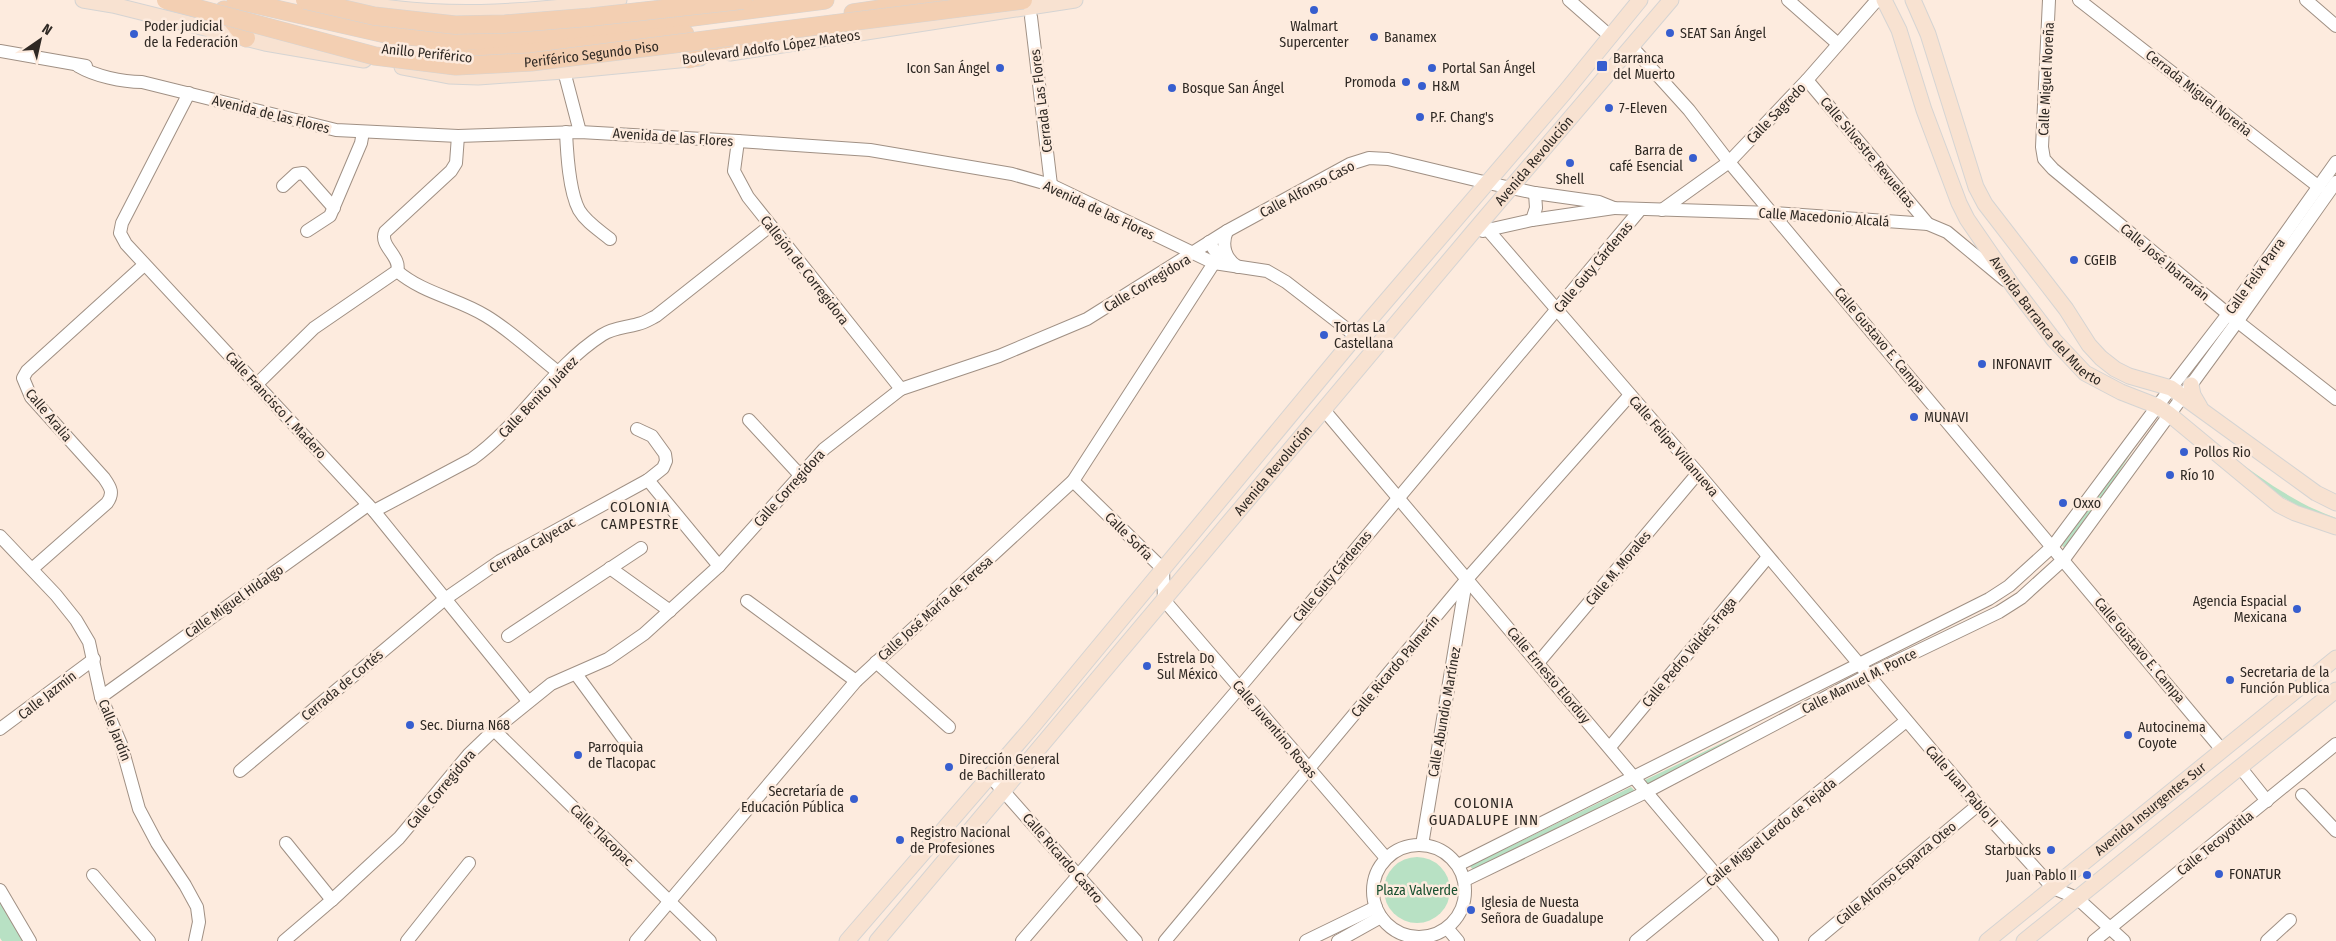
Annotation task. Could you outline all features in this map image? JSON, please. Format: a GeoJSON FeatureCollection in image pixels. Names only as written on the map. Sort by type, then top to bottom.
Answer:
{"type":"FeatureCollection","features":[{"type":"Feature","properties":{"kind":"highway","name":"Periférico Segundo Piso"},"geometry":{"type":"LineString","coordinates":[[166,0],[375,56],[456,66],[531,62],[1023,0]]}},
{"type":"Feature","properties":{"kind":"highway","name":"Anillo Periférico"},"geometry":{"type":"LineString","coordinates":[[186,0],[230,5],[340,23],[400,36],[479,41],[586,30],[825,0]]}},
{"type":"Feature","properties":{"kind":"highway"},"geometry":{"type":"LineString","coordinates":[[305,0],[374,16],[454,25],[505,24],[591,17],[743,0]]}},
{"type":"Feature","properties":{"kind":"highway","name":"Anillo Periférico"},"geometry":{"type":"LineString","coordinates":[[230,5],[386,50],[475,59],[839,15],[940,0]]}},
{"type":"Feature","properties":{"kind":"highway"},"geometry":{"type":"LineString","coordinates":[[230,5],[246,38]]}},
{"type":"Feature","properties":{"kind":"highway"},"geometry":{"type":"LineString","coordinates":[[340,23],[376,7]]}},
{"type":"Feature","properties":{"kind":"highway"},"geometry":{"type":"LineString","coordinates":[[689,59],[839,15]]}},
{"type":"Feature","properties":{"kind":"main road","name":"Boulevard Adolfo López Mateos"},"geometry":{"type":"LineString","coordinates":[[82,0],[113,5],[246,38],[449,76],[564,71],[689,59],[1075,0]]}},
{"type":"Feature","properties":{"kind":"main road"},"geometry":{"type":"LineString","coordinates":[[347,0],[376,7],[428,13],[618,0]]}},
{"type":"Feature","properties":{"kind":"main road","name":"Avenida Revolución"},"geometry":{"type":"LineString","coordinates":[[847,941],[990,776],[1356,336],[1488,183],[1640,0]]}},
{"type":"Feature","properties":{"kind":"main road","name":"Avenida Revolución"},"geometry":{"type":"LineString","coordinates":[[877,941],[1473,232],[1671,0]]}},
{"type":"Feature","properties":{"kind":"main road","name":"Avenida Barranca del Muerto"},"geometry":{"type":"LineString","coordinates":[[1884,0],[1899,30],[1924,110],[1958,203],[1967,220],[2013,286],[2068,357],[2085,373],[2121,392],[2163,410],[2264,494],[2296,514],[2336,527]]}},
{"type":"Feature","properties":{"kind":"main road","name":"Avenida Barranca del Muerto"},"geometry":{"type":"LineString","coordinates":[[1913,0],[1928,34],[1976,187],[1986,204],[2066,309],[2089,345],[2114,369],[2129,376],[2181,389],[2204,412],[2316,493],[2336,503]]}},
{"type":"Feature","properties":{"kind":"main road"},"geometry":{"type":"LineString","coordinates":[[1924,110],[1948,102]]}},
{"type":"Feature","properties":{"kind":"main road"},"geometry":{"type":"LineString","coordinates":[[2318,522],[2336,521]]}},
{"type":"Feature","properties":{"kind":"main road","name":"Avenida Insurgentes Sur"},"geometry":{"type":"LineString","coordinates":[[1987,941],[2336,658]]}},
{"type":"Feature","properties":{"kind":"main road","name":"Avenida Insurgentes Sur"},"geometry":{"type":"LineString","coordinates":[[2024,941],[2336,690]]}},
{"type":"Feature","properties":{"kind":"street"},"geometry":{"type":"LineString","coordinates":[[1569,0],[1610,36]]}},
{"type":"Feature","properties":{"kind":"street"},"geometry":{"type":"LineString","coordinates":[[1788,0],[1838,44]]}},
{"type":"Feature","properties":{"kind":"street","name":"Calle Sagredo"},"geometry":{"type":"LineString","coordinates":[[1662,210],[1730,162],[1807,80],[1877,0]]}},
{"type":"Feature","properties":{"kind":"street","name":"Calle Miguel Noreña"},"geometry":{"type":"LineString","coordinates":[[2044,159],[2042,147],[2049,0]]}},
{"type":"Feature","properties":{"kind":"street","name":"Cerrada Miguel Noreña"},"geometry":{"type":"LineString","coordinates":[[2079,0],[2319,187]]}},
{"type":"Feature","properties":{"kind":"street"},"geometry":{"type":"LineString","coordinates":[[2306,0],[2336,26]]}},
{"type":"Feature","properties":{"kind":"street","name":"Cerrada Las Flores"},"geometry":{"type":"LineString","coordinates":[[1032,16],[1051,185]]}},
{"type":"Feature","properties":{"kind":"street","name":"Calle Gustavo E. Campa"},"geometry":{"type":"LineString","coordinates":[[1632,47],[1689,110],[1730,162],[2222,750]]}},
{"type":"Feature","properties":{"kind":"street","name":"Avenida de las Flores"},"geometry":{"type":"LineString","coordinates":[[0,51],[78,66],[88,66],[132,76],[142,82],[336,130],[458,136],[580,132],[738,141],[870,150],[1012,174],[1051,185],[1192,253]]}},
{"type":"Feature","properties":{"kind":"street"},"geometry":{"type":"LineString","coordinates":[[564,71],[580,132]]}},
{"type":"Feature","properties":{"kind":"street","name":"Calle Silvestre Revueltas"},"geometry":{"type":"LineString","coordinates":[[1807,80],[1928,224]]}},
{"type":"Feature","properties":{"kind":"street","name":"Calle Francisco I. Madero"},"geometry":{"type":"LineString","coordinates":[[189,93],[122,223],[120,233],[126,244],[371,508],[528,701]]}},
{"type":"Feature","properties":{"kind":"street"},"geometry":{"type":"LineString","coordinates":[[307,231],[330,216],[361,143],[363,132]]}},
{"type":"Feature","properties":{"kind":"street"},"geometry":{"type":"LineString","coordinates":[[566,132],[574,196],[579,210],[588,221],[610,239]]}},
{"type":"Feature","properties":{"kind":"street"},"geometry":{"type":"LineString","coordinates":[[257,384],[314,328],[397,271],[398,264],[384,240],[385,232],[451,171],[456,163],[458,136]]}},
{"type":"Feature","properties":{"kind":"street","name":"Callejón de Corregidora"},"geometry":{"type":"LineString","coordinates":[[738,141],[734,171],[748,197],[901,390]]}},
{"type":"Feature","properties":{"kind":"street","name":"Calle Alfonso Caso"},"geometry":{"type":"LineString","coordinates":[[1192,253],[1227,231],[1350,164],[1370,158],[1388,159],[1488,183]]}},
{"type":"Feature","properties":{"kind":"street","name":"Calle José Ibarrarán"},"geometry":{"type":"LineString","coordinates":[[2044,159],[2053,169],[2233,318],[2336,399]]}},
{"type":"Feature","properties":{"kind":"street","name":"Calle Felix Parra"},"geometry":{"type":"LineString","coordinates":[[2181,389],[2233,318],[2336,162]]}},
{"type":"Feature","properties":{"kind":"street"},"geometry":{"type":"LineString","coordinates":[[283,186],[296,174],[302,173],[334,208]]}},
{"type":"Feature","properties":{"kind":"street","name":"Calle Felix Parra"},"geometry":{"type":"LineString","coordinates":[[2181,389],[2336,182]]}},
{"type":"Feature","properties":{"kind":"street","name":"Calle Macedonio Alcalá"},"geometry":{"type":"LineString","coordinates":[[1488,183],[1535,193],[1599,202],[1614,208]]}},
{"type":"Feature","properties":{"kind":"street"},"geometry":{"type":"LineString","coordinates":[[1532,220],[1536,208],[1535,193]]}},
{"type":"Feature","properties":{"kind":"street","name":"Calle Macedonio Alcalá"},"geometry":{"type":"LineString","coordinates":[[1473,232],[1532,220],[1614,208],[1773,213],[1928,224],[1947,232],[2013,286]]}},
{"type":"Feature","properties":{"kind":"street","name":"Calle Guty Cárdenas"},"geometry":{"type":"LineString","coordinates":[[1022,941],[1240,687],[1640,210]]}},
{"type":"Feature","properties":{"kind":"street","name":"Calle Benito Juárez"},"geometry":{"type":"LineString","coordinates":[[371,508],[472,459],[487,449],[558,372],[600,336],[615,327],[638,324],[656,316],[770,226]]}},
{"type":"Feature","properties":{"kind":"street","name":"Calle Felipe Villanueva"},"geometry":{"type":"LineString","coordinates":[[1488,230],[1556,312],[1698,473],[1857,663]]}},
{"type":"Feature","properties":{"kind":"street"},"geometry":{"type":"LineString","coordinates":[[1227,231],[1225,249],[1230,261],[1240,268]]}},
{"type":"Feature","properties":{"kind":"street"},"geometry":{"type":"LineString","coordinates":[[1210,242],[1217,254],[1214,263]]}},
{"type":"Feature","properties":{"kind":"street","name":"Calle Corregidora"},"geometry":{"type":"LineString","coordinates":[[284,941],[399,838],[470,754],[494,730],[551,684],[608,659],[644,634],[719,566],[824,448],[901,390],[1000,356],[1087,319],[1192,253],[1214,263],[1267,271],[1286,282],[1374,350]]}},
{"type":"Feature","properties":{"kind":"street","name":"Calle José María de Teresa"},"geometry":{"type":"LineString","coordinates":[[636,941],[856,681],[1073,481],[1214,263]]}},
{"type":"Feature","properties":{"kind":"street","name":"Calle Aralia"},"geometry":{"type":"LineString","coordinates":[[32,569],[107,503],[112,496],[112,490],[104,478],[31,397],[23,378],[27,371],[144,264]]}},
{"type":"Feature","properties":{"kind":"street"},"geometry":{"type":"LineString","coordinates":[[397,271],[411,283],[487,317],[558,372]]}},
{"type":"Feature","properties":{"kind":"street","name":"Calle Manuel M. Ponce"},"geometry":{"type":"LineString","coordinates":[[1458,865],[1857,663],[1989,599],[2009,586],[2053,546],[2181,389]]}},
{"type":"Feature","properties":{"kind":"street","name":"Calle Ricardo Palmerín"},"geometry":{"type":"LineString","coordinates":[[1165,941],[1467,579],[1630,394]]}},
{"type":"Feature","properties":{"kind":"street","name":"Calle Ernesto Elorduy"},"geometry":{"type":"LineString","coordinates":[[1324,410],[1772,941]]}},
{"type":"Feature","properties":{"kind":"street","name":"Calle Manuel M. Ponce"},"geometry":{"type":"LineString","coordinates":[[1464,880],[1646,792],[1868,675],[1999,612],[2021,598],[2064,559],[2163,410]]}},
{"type":"Feature","properties":{"kind":"street"},"geometry":{"type":"LineString","coordinates":[[749,420],[799,474]]}},
{"type":"Feature","properties":{"kind":"street","name":"Cerrada Calyecac"},"geometry":{"type":"LineString","coordinates":[[445,599],[500,561],[648,480],[663,468],[666,461],[665,454],[652,436],[636,429]]}},
{"type":"Feature","properties":{"kind":"street","name":"Calle M. Morales"},"geometry":{"type":"LineString","coordinates":[[1538,663],[1698,473]]}},
{"type":"Feature","properties":{"kind":"street"},"geometry":{"type":"LineString","coordinates":[[648,480],[719,566]]}},
{"type":"Feature","properties":{"kind":"street","name":"Calle Sofía"},"geometry":{"type":"LineString","coordinates":[[1073,481],[1163,569],[1164,600]]}},
{"type":"Feature","properties":{"kind":"street","name":"Calle Miguel HIdalgo"},"geometry":{"type":"LineString","coordinates":[[101,697],[371,508]]}},
{"type":"Feature","properties":{"kind":"street","name":"Calle Jardín"},"geometry":{"type":"LineString","coordinates":[[0,536],[32,569],[76,620],[89,642],[101,697],[124,752],[140,808],[157,843],[185,885],[196,907],[199,922],[195,941]]}},
{"type":"Feature","properties":{"kind":"street"},"geometry":{"type":"LineString","coordinates":[[508,636],[641,548]]}},
{"type":"Feature","properties":{"kind":"street","name":"Calle Pedro Valdés Fraga"},"geometry":{"type":"LineString","coordinates":[[1610,748],[1768,557]]}},
{"type":"Feature","properties":{"kind":"street"},"geometry":{"type":"LineString","coordinates":[[610,568],[670,612]]}},
{"type":"Feature","properties":{"kind":"street","name":"Calle Abundio Martínez"},"geometry":{"type":"LineString","coordinates":[[1422,844],[1467,579]]}},
{"type":"Feature","properties":{"kind":"street","name":"Cerrada de Cortés"},"geometry":{"type":"LineString","coordinates":[[240,771],[445,599]]}},
{"type":"Feature","properties":{"kind":"street","name":"Calle Juventino Rosas"},"geometry":{"type":"LineString","coordinates":[[1164,600],[1386,858]]}},
{"type":"Feature","properties":{"kind":"street"},"geometry":{"type":"LineString","coordinates":[[747,601],[856,681]]}},
{"type":"Feature","properties":{"kind":"street","name":"Calle Jazmín"},"geometry":{"type":"LineString","coordinates":[[0,729],[94,659]]}},
{"type":"Feature","properties":{"kind":"street"},"geometry":{"type":"LineString","coordinates":[[876,662],[949,727]]}},
{"type":"Feature","properties":{"kind":"street","name":"Calle Juan Pablo II"},"geometry":{"type":"LineString","coordinates":[[1857,663],[1978,805],[2053,888],[2077,898],[2124,941]]}},
{"type":"Feature","properties":{"kind":"street"},"geometry":{"type":"LineString","coordinates":[[576,674],[628,745]]}},
{"type":"Feature","properties":{"kind":"street","name":"Calle Miguel Lerdo de Tejada"},"geometry":{"type":"LineString","coordinates":[[1636,941],[1906,721]]}},
{"type":"Feature","properties":{"kind":"street","name":"Calle Tlacopac"},"geometry":{"type":"LineString","coordinates":[[494,730],[710,941]]}},
{"type":"Feature","properties":{"kind":"street","name":"Calle Tecoyotitla"},"geometry":{"type":"LineString","coordinates":[[2094,941],[2336,744]]}},
{"type":"Feature","properties":{"kind":"street"},"geometry":{"type":"LineString","coordinates":[[2240,767],[2267,801]]}},
{"type":"Feature","properties":{"kind":"street","name":"Calle Ricardo Castro"},"geometry":{"type":"LineString","coordinates":[[990,776],[1136,941]]}},
{"type":"Feature","properties":{"kind":"street"},"geometry":{"type":"LineString","coordinates":[[2302,795],[2336,831]]}},
{"type":"Feature","properties":{"kind":"street","name":"Calle Alfonso Esparza Oteo"},"geometry":{"type":"LineString","coordinates":[[1815,941],[1978,805]]}},
{"type":"Feature","properties":{"kind":"street"},"geometry":{"type":"LineString","coordinates":[[286,843],[332,900]]}},
{"type":"Feature","properties":{"kind":"street"},"geometry":{"type":"LineString","coordinates":[[1422,844],[1441,850],[1458,865],[1464,880],[1464,904],[1458,918],[1447,928],[1425,937],[1403,938],[1378,912],[1373,892],[1375,876],[1386,858],[1400,849],[1422,844]]}},
{"type":"Feature","properties":{"kind":"street"},"geometry":{"type":"LineString","coordinates":[[407,941],[469,863]]}},
{"type":"Feature","properties":{"kind":"street"},"geometry":{"type":"LineString","coordinates":[[93,875],[149,941]]}},
{"type":"Feature","properties":{"kind":"street"},"geometry":{"type":"LineString","coordinates":[[0,890],[30,941]]}},
{"type":"Feature","properties":{"kind":"street"},"geometry":{"type":"LineString","coordinates":[[1306,941],[1378,912]]}},
{"type":"Feature","properties":{"kind":"street"},"geometry":{"type":"LineString","coordinates":[[1338,941],[1378,912]]}},
{"type":"Feature","properties":{"kind":"street"},"geometry":{"type":"LineString","coordinates":[[2267,941],[2290,920]]}},
{"type":"Feature","properties":{"kind":"street"},"geometry":{"type":"LineString","coordinates":[[1447,928],[1458,941]]}},
{"type":"Feature","properties":{"kind":"green space"},"geometry":{"type":"Polygon","coordinates":[[[2178,415],[2273,486],[2314,509],[2336,518],[2336,522],[2330,524],[2268,489],[2178,415]]]}},
{"type":"Feature","properties":{"kind":"green space"},"geometry":{"type":"Polygon","coordinates":[[[2141,423],[2147,428],[2069,550],[2062,546],[2141,423]]]}},
{"type":"Feature","properties":{"kind":"green space"},"geometry":{"type":"Polygon","coordinates":[[[1860,677],[1649,786],[1645,780],[1860,677]]]}},
{"type":"Feature","properties":{"kind":"green space"},"geometry":{"type":"Polygon","coordinates":[[[1631,787],[1636,792],[1473,870],[1470,866],[1631,787]]]}},
{"type":"Feature","properties":{"kind":"green space","name":"Plaza Valverde"},"geometry":{"type":"Polygon","coordinates":[[[1417,857],[1430,860],[1440,867],[1447,877],[1450,890],[1447,903],[1440,913],[1430,920],[1417,923],[1404,920],[1394,913],[1387,903],[1384,890],[1387,877],[1394,867],[1404,860],[1417,857]]]}},
{"type":"Feature","properties":{"kind":"green space"},"geometry":{"type":"Polygon","coordinates":[[[0,888],[32,941],[2,941],[0,938],[0,888]]]}},
{"type":"Feature","properties":{"kind":"place","name":"Walmart Supercenter"},"geometry":{"type":"Point","coordinates":[1314,10]}},
{"type":"Feature","properties":{"kind":"place","name":"SEAT San Ángel"},"geometry":{"type":"Point","coordinates":[1670,33]}},
{"type":"Feature","properties":{"kind":"place","name":"Poder judicial de la Federación"},"geometry":{"type":"Point","coordinates":[134,34]}},
{"type":"Feature","properties":{"kind":"place","name":"Banamex"},"geometry":{"type":"Point","coordinates":[1374,37]}},
{"type":"Feature","properties":{"kind":"place","name":"Barranca del Muerto"},"geometry":{"type":"Point","coordinates":[1602,66]}},
{"type":"Feature","properties":{"kind":"place","name":"Icon San Ángel"},"geometry":{"type":"Point","coordinates":[1000,68]}},
{"type":"Feature","properties":{"kind":"place","name":"Portal San Ángel"},"geometry":{"type":"Point","coordinates":[1432,68]}},
{"type":"Feature","properties":{"kind":"place","name":"Promoda"},"geometry":{"type":"Point","coordinates":[1406,82]}},
{"type":"Feature","properties":{"kind":"place","name":"H&M"},"geometry":{"type":"Point","coordinates":[1422,86]}},
{"type":"Feature","properties":{"kind":"place","name":"Bosque San Ángel"},"geometry":{"type":"Point","coordinates":[1172,88]}},
{"type":"Feature","properties":{"kind":"place","name":"7-Eleven"},"geometry":{"type":"Point","coordinates":[1609,108]}},
{"type":"Feature","properties":{"kind":"place","name":"P.F. Chang's"},"geometry":{"type":"Point","coordinates":[1420,117]}},
{"type":"Feature","properties":{"kind":"place","name":"Barra de café Esencial"},"geometry":{"type":"Point","coordinates":[1693,158]}},
{"type":"Feature","properties":{"kind":"place","name":"Shell"},"geometry":{"type":"Point","coordinates":[1570,163]}},
{"type":"Feature","properties":{"kind":"place","name":"CGEIB"},"geometry":{"type":"Point","coordinates":[2074,260]}},
{"type":"Feature","properties":{"kind":"place","name":"Tortas La Castellana"},"geometry":{"type":"Point","coordinates":[1324,335]}},
{"type":"Feature","properties":{"kind":"place","name":"INFONAVIT"},"geometry":{"type":"Point","coordinates":[1982,364]}},
{"type":"Feature","properties":{"kind":"place","name":"MUNAVI"},"geometry":{"type":"Point","coordinates":[1914,417]}},
{"type":"Feature","properties":{"kind":"place","name":"Pollos Rio"},"geometry":{"type":"Point","coordinates":[2184,452]}},
{"type":"Feature","properties":{"kind":"place","name":"Río 10"},"geometry":{"type":"Point","coordinates":[2170,475]}},
{"type":"Feature","properties":{"kind":"place","name":"Oxxo"},"geometry":{"type":"Point","coordinates":[2063,503]}},
{"type":"Feature","properties":{"kind":"place","name":"Agencia Espacial Mexicana"},"geometry":{"type":"Point","coordinates":[2297,609]}},
{"type":"Feature","properties":{"kind":"place","name":"Estrela Do Sul México"},"geometry":{"type":"Point","coordinates":[1147,666]}},
{"type":"Feature","properties":{"kind":"place","name":"Secretaria de la Función Publica"},"geometry":{"type":"Point","coordinates":[2230,680]}},
{"type":"Feature","properties":{"kind":"place","name":"Sec. Diurna N68"},"geometry":{"type":"Point","coordinates":[410,725]}},
{"type":"Feature","properties":{"kind":"place","name":"Autocinema Coyote"},"geometry":{"type":"Point","coordinates":[2128,735]}},
{"type":"Feature","properties":{"kind":"place","name":"Parroquia de Tlacopac"},"geometry":{"type":"Point","coordinates":[578,755]}},
{"type":"Feature","properties":{"kind":"place","name":"Dirección General de Bachillerato"},"geometry":{"type":"Point","coordinates":[949,767]}},
{"type":"Feature","properties":{"kind":"place","name":"Secretaría de Educación Pública"},"geometry":{"type":"Point","coordinates":[854,799]}},
{"type":"Feature","properties":{"kind":"place","name":"Registro Nacional de Profesiones"},"geometry":{"type":"Point","coordinates":[900,840]}},
{"type":"Feature","properties":{"kind":"place","name":"Starbucks"},"geometry":{"type":"Point","coordinates":[2051,850]}},
{"type":"Feature","properties":{"kind":"place","name":"FONATUR"},"geometry":{"type":"Point","coordinates":[2219,874]}},
{"type":"Feature","properties":{"kind":"place","name":"Juan Pablo II"},"geometry":{"type":"Point","coordinates":[2087,875]}},
{"type":"Feature","properties":{"kind":"place","name":"Iglesia de Nuesta Señora de Guadalupe"},"geometry":{"type":"Point","coordinates":[1471,910]}},
{"type":"Feature","properties":{"kind":"district","name":"COLONIA CAMPESTRE"},"geometry":{"type":"Point","coordinates":[640,516]}},
{"type":"Feature","properties":{"kind":"district","name":"COLONIA GUADALUPE INN"},"geometry":{"type":"Point","coordinates":[1484,812]}}]}
